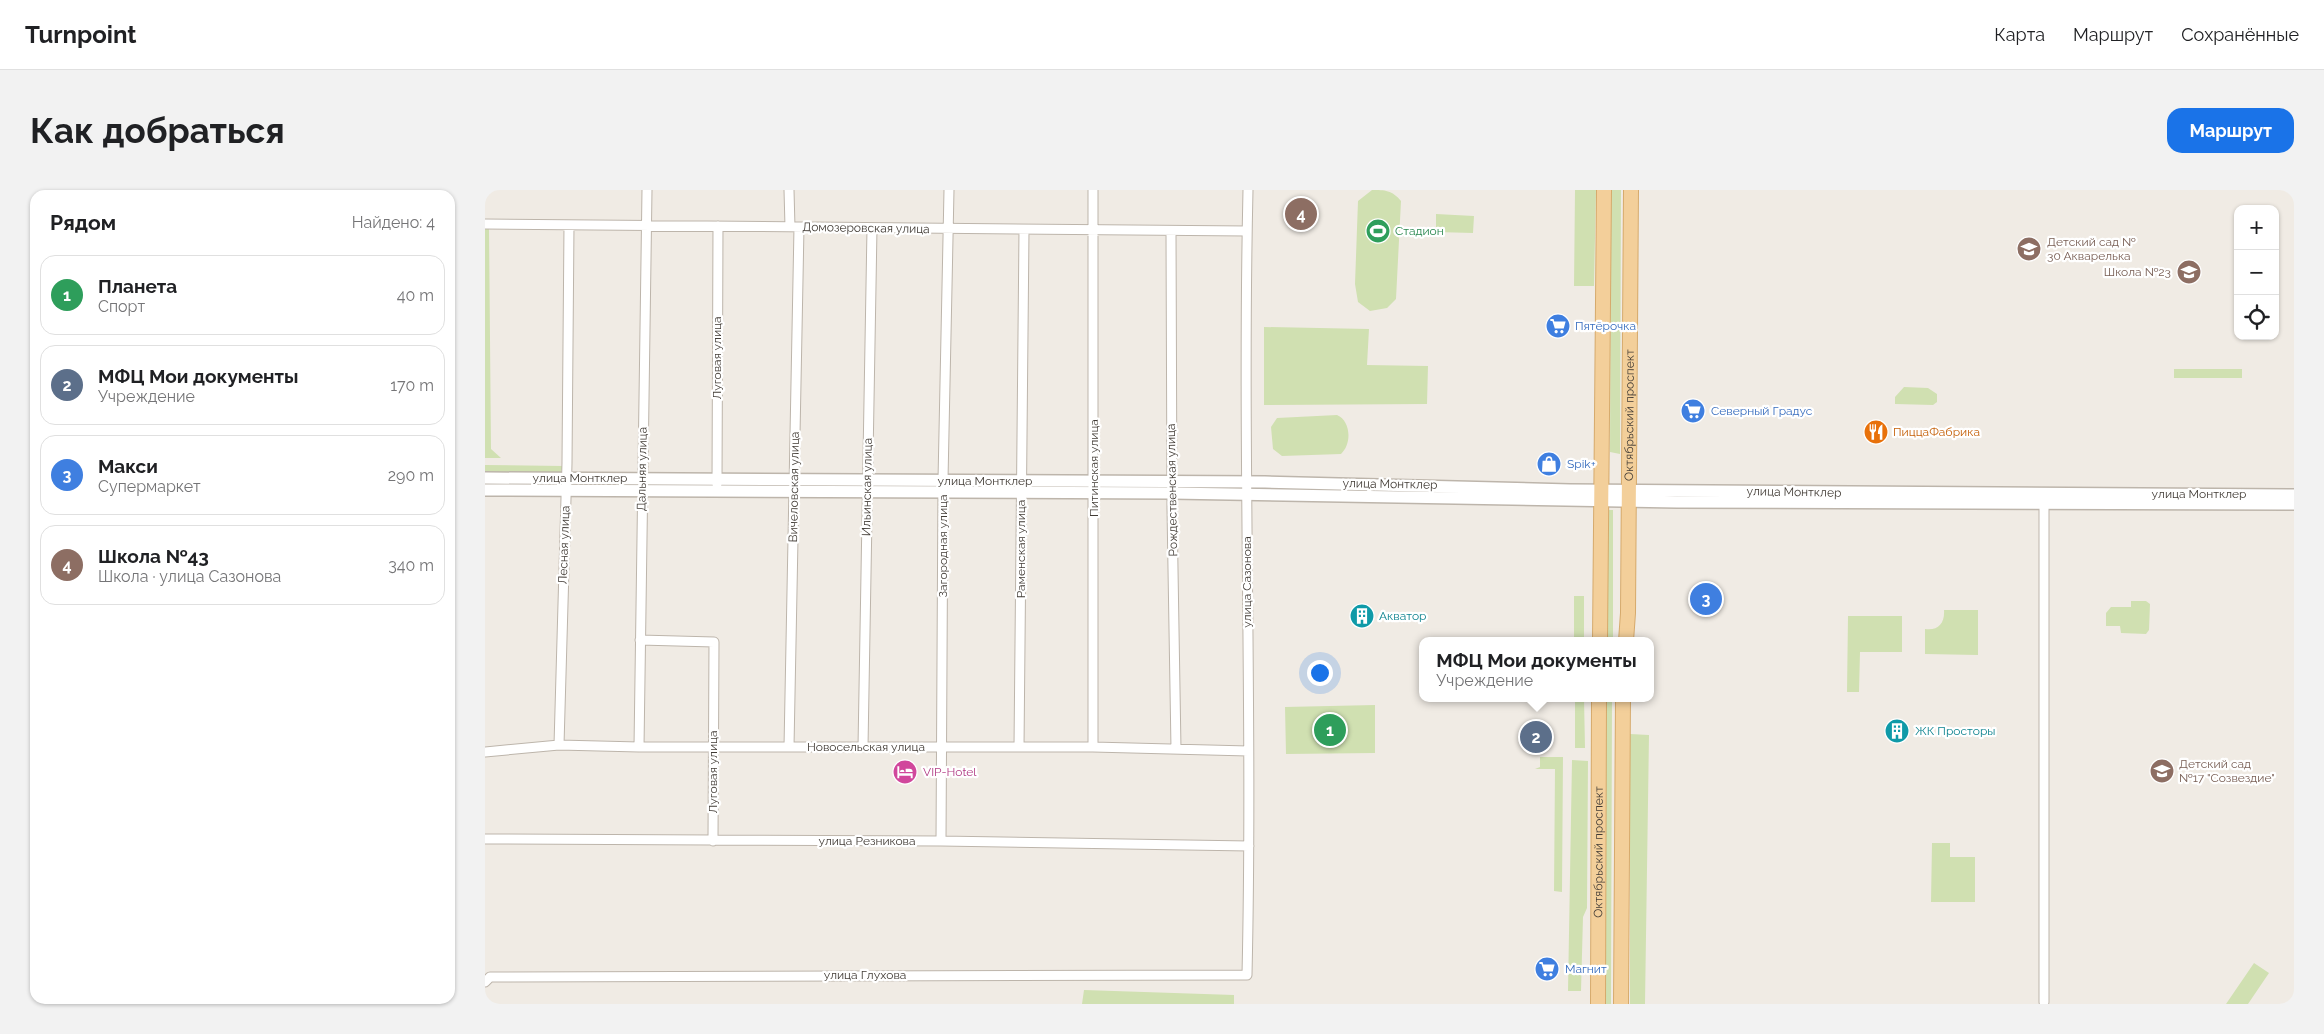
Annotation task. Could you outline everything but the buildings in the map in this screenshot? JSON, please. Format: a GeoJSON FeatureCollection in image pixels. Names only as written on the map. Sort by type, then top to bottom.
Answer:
{"type":"FeatureCollection","features":[{"type":"Feature","properties":{"kind":"main road"},"geometry":{"type":"LineString","coordinates":[[1600,637],[1604,190]]}},
{"type":"Feature","properties":{"kind":"main road","name":"Октябрьский проспект"},"geometry":{"type":"LineString","coordinates":[[1626,637],[1631,190]]}},
{"type":"Feature","properties":{"kind":"main road","name":"Октябрьский проспект"},"geometry":{"type":"LineString","coordinates":[[1598,1004],[1599,702]]}},
{"type":"Feature","properties":{"kind":"main road","name":"Октябрьский проспект"},"geometry":{"type":"LineString","coordinates":[[1621,1004],[1623,702]]}},
{"type":"Feature","properties":{"kind":"street","name":"Дальняя улица"},"geometry":{"type":"LineString","coordinates":[[639,747],[647,190]]}},
{"type":"Feature","properties":{"kind":"street","name":"Вичеловская улица"},"geometry":{"type":"LineString","coordinates":[[789,190],[794,227],[794,485],[789,747]]}},
{"type":"Feature","properties":{"kind":"street","name":"Загородная улица"},"geometry":{"type":"LineString","coordinates":[[941,841],[943,486],[949,190]]}},
{"type":"Feature","properties":{"kind":"street","name":"Питинская улица"},"geometry":{"type":"LineString","coordinates":[[1093,190],[1093,747]]}},
{"type":"Feature","properties":{"kind":"street","name":"улица Сазонова"},"geometry":{"type":"LineString","coordinates":[[1247,975],[1249,846],[1247,231],[1249,190]]}},
{"type":"Feature","properties":{"kind":"street","name":"Домозеровская улица"},"geometry":{"type":"LineString","coordinates":[[485,224],[1171,232],[1247,231]]}},
{"type":"Feature","properties":{"kind":"street","name":"Лесная улица"},"geometry":{"type":"LineString","coordinates":[[559,745],[566,484],[569,225]]}},
{"type":"Feature","properties":{"kind":"street","name":"Луговая улица"},"geometry":{"type":"LineString","coordinates":[[717,485],[718,226]]}},
{"type":"Feature","properties":{"kind":"street","name":"Ильинская улица"},"geometry":{"type":"LineString","coordinates":[[863,747],[872,228]]}},
{"type":"Feature","properties":{"kind":"street","name":"Раменская улица"},"geometry":{"type":"LineString","coordinates":[[1019,747],[1024,230]]}},
{"type":"Feature","properties":{"kind":"street","name":"Рождественская улица"},"geometry":{"type":"LineString","coordinates":[[1171,232],[1176,749]]}},
{"type":"Feature","properties":{"kind":"street","name":"улица Монтклер"},"geometry":{"type":"LineString","coordinates":[[485,478],[566,484],[867,486],[943,486],[1021,481],[1094,487]]}},
{"type":"Feature","properties":{"kind":"street","name":"улица Монтклер"},"geometry":{"type":"LineString","coordinates":[[485,490],[566,484]]}},
{"type":"Feature","properties":{"kind":"street","name":"улица Монтклер"},"geometry":{"type":"LineString","coordinates":[[943,486],[1021,493],[1094,487],[1172,487],[1601,495],[2294,495]]}},
{"type":"Feature","properties":{"kind":"street","name":"улица Монтклер"},"geometry":{"type":"LineString","coordinates":[[1629,495],[2044,503],[2294,504]]}},
{"type":"Feature","properties":{"kind":"street"},"geometry":{"type":"LineString","coordinates":[[2044,503],[2044,1002]]}},
{"type":"Feature","properties":{"kind":"street","name":"Луговая улица"},"geometry":{"type":"LineString","coordinates":[[640,640],[714,642],[713,841]]}},
{"type":"Feature","properties":{"kind":"street","name":"Новосельская улица"},"geometry":{"type":"LineString","coordinates":[[485,752],[559,745],[639,747],[1093,747],[1248,750]]}},
{"type":"Feature","properties":{"kind":"street","name":"улица Резникова"},"geometry":{"type":"LineString","coordinates":[[485,839],[941,841],[1249,846]]}},
{"type":"Feature","properties":{"kind":"street","name":"улица Глухова"},"geometry":{"type":"LineString","coordinates":[[485,982],[490,977],[1247,975]]}},
{"type":"Feature","properties":{"kind":"green space","name":"Стадион"},"geometry":{"type":"Polygon","coordinates":[[[1372,190],[1388,191],[1401,201],[1396,299],[1387,308],[1370,311],[1358,302],[1355,284],[1358,201],[1372,190]]]}},
{"type":"Feature","properties":{"kind":"green space"},"geometry":{"type":"Polygon","coordinates":[[[1575,190],[1596,190],[1594,286],[1574,286],[1575,190]]]}},
{"type":"Feature","properties":{"kind":"green space"},"geometry":{"type":"Polygon","coordinates":[[[1611,190],[1621,190],[1620,454],[1610,452],[1611,190]]]}},
{"type":"Feature","properties":{"kind":"green space"},"geometry":{"type":"Polygon","coordinates":[[[1436,214],[1474,216],[1473,233],[1436,232],[1436,214]]]}},
{"type":"Feature","properties":{"kind":"green space"},"geometry":{"type":"Polygon","coordinates":[[[485,227],[489,227],[491,449],[501,458],[485,458],[485,227]]]}},
{"type":"Feature","properties":{"kind":"green space"},"geometry":{"type":"Polygon","coordinates":[[[1264,327],[1369,329],[1367,365],[1428,366],[1427,404],[1264,405],[1264,327]]]}},
{"type":"Feature","properties":{"kind":"green space"},"geometry":{"type":"Polygon","coordinates":[[[2174,369],[2242,369],[2242,378],[2174,378],[2174,369]]]}},
{"type":"Feature","properties":{"kind":"green space"},"geometry":{"type":"Polygon","coordinates":[[[1904,387],[1928,388],[1937,394],[1937,402],[1933,405],[1895,404],[1895,397],[1904,387]]]}},
{"type":"Feature","properties":{"kind":"green space"},"geometry":{"type":"Polygon","coordinates":[[[1337,415],[1345,422],[1348,433],[1347,445],[1341,454],[1282,456],[1273,449],[1271,427],[1277,418],[1337,415]]]}},
{"type":"Feature","properties":{"kind":"green space"},"geometry":{"type":"Polygon","coordinates":[[[485,465],[563,466],[560,474],[485,474],[485,465]]]}},
{"type":"Feature","properties":{"kind":"green space"},"geometry":{"type":"Polygon","coordinates":[[[1605,510],[1613,510],[1613,637],[1605,637],[1605,510]]]}},
{"type":"Feature","properties":{"kind":"green space"},"geometry":{"type":"Polygon","coordinates":[[[1574,596],[1584,596],[1584,637],[1574,637],[1574,596]]]}},
{"type":"Feature","properties":{"kind":"green space"},"geometry":{"type":"Polygon","coordinates":[[[2131,601],[2146,601],[2150,604],[2149,630],[2146,634],[2121,633],[2120,626],[2106,626],[2106,613],[2111,607],[2131,607],[2131,601]]]}},
{"type":"Feature","properties":{"kind":"green space"},"geometry":{"type":"Polygon","coordinates":[[[1944,610],[1978,610],[1978,655],[1925,654],[1925,629],[1934,629],[1940,625],[1944,610]]]}},
{"type":"Feature","properties":{"kind":"green space"},"geometry":{"type":"Polygon","coordinates":[[[1848,616],[1902,616],[1902,652],[1860,652],[1859,692],[1847,692],[1848,616]]]}},
{"type":"Feature","properties":{"kind":"green space"},"geometry":{"type":"Polygon","coordinates":[[[1575,702],[1584,702],[1585,748],[1575,748],[1575,702]]]}},
{"type":"Feature","properties":{"kind":"green space"},"geometry":{"type":"Polygon","coordinates":[[[1604,702],[1612,702],[1611,1004],[1603,1004],[1604,702]]]}},
{"type":"Feature","properties":{"kind":"green space"},"geometry":{"type":"Polygon","coordinates":[[[1375,705],[1375,753],[1286,754],[1285,707],[1375,705]]]}},
{"type":"Feature","properties":{"kind":"green space"},"geometry":{"type":"Polygon","coordinates":[[[1630,734],[1649,735],[1645,1004],[1630,1004],[1630,734]]]}},
{"type":"Feature","properties":{"kind":"green space"},"geometry":{"type":"Polygon","coordinates":[[[1540,757],[1563,757],[1562,892],[1554,891],[1555,769],[1535,769],[1540,767],[1540,757]]]}},
{"type":"Feature","properties":{"kind":"green space"},"geometry":{"type":"Polygon","coordinates":[[[1572,760],[1588,761],[1587,908],[1583,917],[1581,991],[1568,991],[1572,760]]]}},
{"type":"Feature","properties":{"kind":"green space"},"geometry":{"type":"Polygon","coordinates":[[[1932,843],[1950,843],[1950,857],[1975,857],[1975,902],[1931,902],[1932,843]]]}},
{"type":"Feature","properties":{"kind":"green space"},"geometry":{"type":"Polygon","coordinates":[[[2254,963],[2269,973],[2248,1004],[2226,1004],[2254,963]]]}},
{"type":"Feature","properties":{"kind":"green space"},"geometry":{"type":"Polygon","coordinates":[[[1084,990],[1234,995],[1234,1004],[1082,1004],[1084,990]]]}},
{"type":"Feature","properties":{"kind":"place","name":"Школа №43"},"geometry":{"type":"Point","coordinates":[1301,214]}},
{"type":"Feature","properties":{"kind":"place","name":"Стадион"},"geometry":{"type":"Point","coordinates":[1378,231]}},
{"type":"Feature","properties":{"kind":"place","name":"Детский сад № 30 Акварелька"},"geometry":{"type":"Point","coordinates":[2029,249]}},
{"type":"Feature","properties":{"kind":"place","name":"Школа №23"},"geometry":{"type":"Point","coordinates":[2189,272]}},
{"type":"Feature","properties":{"kind":"place","name":"Пятёрочка"},"geometry":{"type":"Point","coordinates":[1558,326]}},
{"type":"Feature","properties":{"kind":"place","name":"Северный Градус"},"geometry":{"type":"Point","coordinates":[1693,411]}},
{"type":"Feature","properties":{"kind":"place","name":"ПиццаФабрика"},"geometry":{"type":"Point","coordinates":[1876,432]}},
{"type":"Feature","properties":{"kind":"place","name":"Spik+"},"geometry":{"type":"Point","coordinates":[1549,464]}},
{"type":"Feature","properties":{"kind":"place","name":"Макси"},"geometry":{"type":"Point","coordinates":[1706,599]}},
{"type":"Feature","properties":{"kind":"place","name":"Акватор"},"geometry":{"type":"Point","coordinates":[1362,616]}},
{"type":"Feature","properties":{"kind":"place","name":"Планета"},"geometry":{"type":"Point","coordinates":[1330,730]}},
{"type":"Feature","properties":{"kind":"place","name":"ЖК Просторы"},"geometry":{"type":"Point","coordinates":[1897,731]}},
{"type":"Feature","properties":{"kind":"place","name":"МФЦ Мои документы"},"geometry":{"type":"Point","coordinates":[1536,737]}},
{"type":"Feature","properties":{"kind":"place","name":"Детский сад №17 \"Созвездие\""},"geometry":{"type":"Point","coordinates":[2162,771]}},
{"type":"Feature","properties":{"kind":"place","name":"VIP-Hotel"},"geometry":{"type":"Point","coordinates":[905,772]}},
{"type":"Feature","properties":{"kind":"place","name":"Магнит"},"geometry":{"type":"Point","coordinates":[1547,969]}}]}
